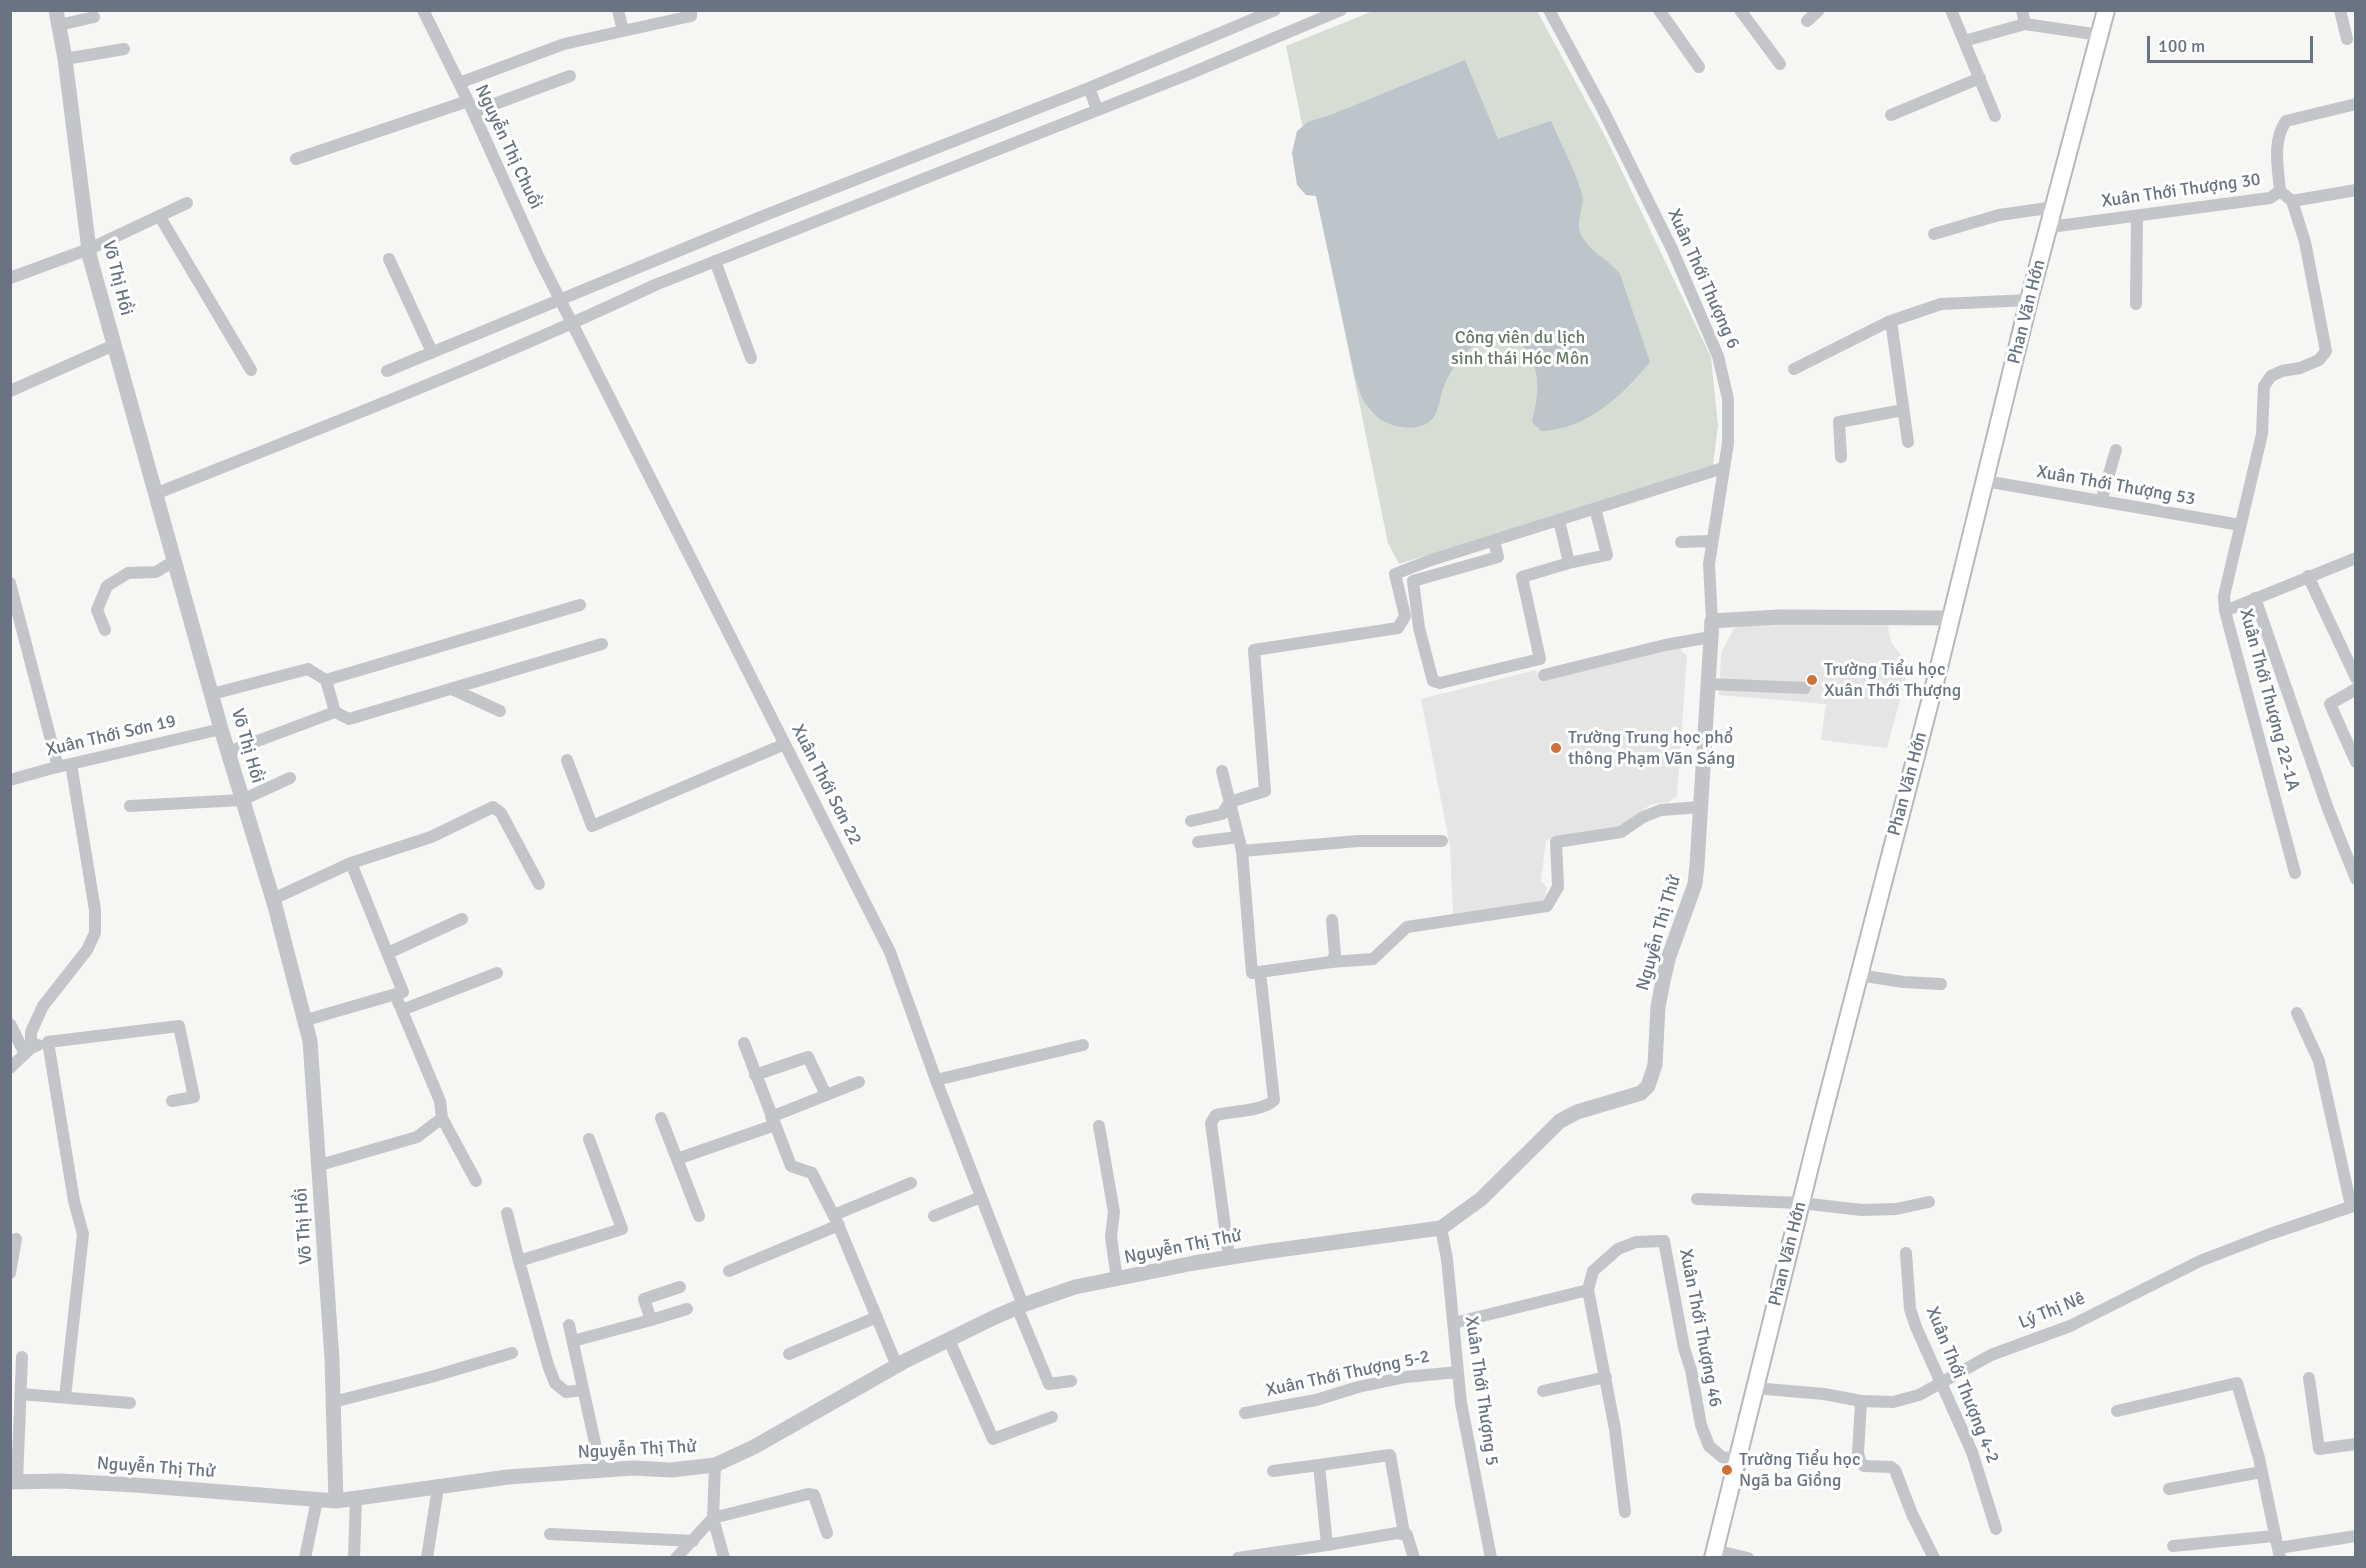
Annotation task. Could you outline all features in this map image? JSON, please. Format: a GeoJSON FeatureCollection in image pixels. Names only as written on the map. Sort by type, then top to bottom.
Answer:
{"type":"FeatureCollection","features":[{"type":"Feature","properties":{"kind":"main road","name":"Phan Văn Hớn"},"geometry":{"type":"LineString","coordinates":[[1713,1554],[1939,667],[2029,300],[2106,10]]}},
{"type":"Feature","properties":{"kind":"street","name":"Nguyễn Thị Chuồi"},"geometry":{"type":"LineString","coordinates":[[423,10],[471,107],[539,258],[560,299]]}},
{"type":"Feature","properties":{"kind":"street"},"geometry":{"type":"LineString","coordinates":[[618,10],[623,31]]}},
{"type":"Feature","properties":{"kind":"street"},"geometry":{"type":"LineString","coordinates":[[459,83],[564,44],[692,16],[691,10]]}},
{"type":"Feature","properties":{"kind":"street"},"geometry":{"type":"LineString","coordinates":[[387,371],[560,299],[1089,88],[1275,10]]}},
{"type":"Feature","properties":{"kind":"street"},"geometry":{"type":"LineString","coordinates":[[155,494],[573,324],[655,285],[1189,74],[1341,10]]}},
{"type":"Feature","properties":{"kind":"street","name":"Xuân Thới Thượng 6"},"geometry":{"type":"LineString","coordinates":[[1549,10],[1603,110],[1672,249],[1718,356],[1728,399],[1728,443],[1709,564],[1712,621]]}},
{"type":"Feature","properties":{"kind":"street"},"geometry":{"type":"LineString","coordinates":[[1659,10],[1699,67]]}},
{"type":"Feature","properties":{"kind":"street"},"geometry":{"type":"LineString","coordinates":[[1740,10],[1780,63]]}},
{"type":"Feature","properties":{"kind":"street"},"geometry":{"type":"LineString","coordinates":[[1807,21],[1819,10]]}},
{"type":"Feature","properties":{"kind":"street"},"geometry":{"type":"LineString","coordinates":[[1951,10],[1995,116]]}},
{"type":"Feature","properties":{"kind":"street"},"geometry":{"type":"LineString","coordinates":[[2022,10],[2025,24]]}},
{"type":"Feature","properties":{"kind":"street"},"geometry":{"type":"LineString","coordinates":[[2340,10],[2347,39]]}},
{"type":"Feature","properties":{"kind":"street"},"geometry":{"type":"LineString","coordinates":[[58,18],[94,17]]}},
{"type":"Feature","properties":{"kind":"street","name":"Võ Thị Hồi"},"geometry":{"type":"LineString","coordinates":[[58,18],[89,249],[221,729],[273,899],[310,1041],[320,1165],[336,1501]]}},
{"type":"Feature","properties":{"kind":"street"},"geometry":{"type":"LineString","coordinates":[[1964,41],[2025,24],[2100,35]]}},
{"type":"Feature","properties":{"kind":"street"},"geometry":{"type":"LineString","coordinates":[[65,59],[124,49]]}},
{"type":"Feature","properties":{"kind":"street"},"geometry":{"type":"LineString","coordinates":[[296,159],[570,76]]}},
{"type":"Feature","properties":{"kind":"street"},"geometry":{"type":"LineString","coordinates":[[1891,115],[1980,78]]}},
{"type":"Feature","properties":{"kind":"street"},"geometry":{"type":"LineString","coordinates":[[1089,88],[1096,109]]}},
{"type":"Feature","properties":{"kind":"street","name":"Xuân Thới Thượng 30"},"geometry":{"type":"LineString","coordinates":[[2050,227],[2270,198],[2280,191],[2277,144],[2280,129],[2286,121],[2355,104]]}},
{"type":"Feature","properties":{"kind":"street"},"geometry":{"type":"LineString","coordinates":[[2280,191],[2292,201],[2355,190]]}},
{"type":"Feature","properties":{"kind":"street","name":"Xuân Thới Thượng 22-1A"},"geometry":{"type":"LineString","coordinates":[[2292,201],[2305,242],[2326,351],[2319,360],[2271,376],[2264,386],[2262,434],[2224,596],[2295,873]]}},
{"type":"Feature","properties":{"kind":"street"},"geometry":{"type":"LineString","coordinates":[[10,278],[89,249],[187,203]]}},
{"type":"Feature","properties":{"kind":"street"},"geometry":{"type":"LineString","coordinates":[[1934,234],[1999,215],[2055,207]]}},
{"type":"Feature","properties":{"kind":"street"},"geometry":{"type":"LineString","coordinates":[[2136,304],[2137,216]]}},
{"type":"Feature","properties":{"kind":"street"},"geometry":{"type":"LineString","coordinates":[[160,217],[251,370]]}},
{"type":"Feature","properties":{"kind":"street"},"geometry":{"type":"LineString","coordinates":[[389,259],[432,352]]}},
{"type":"Feature","properties":{"kind":"street"},"geometry":{"type":"LineString","coordinates":[[715,261],[751,358]]}},
{"type":"Feature","properties":{"kind":"street","name":"Xuân Thới Sơn 22"},"geometry":{"type":"LineString","coordinates":[[560,299],[890,952],[1049,1384],[1071,1381]]}},
{"type":"Feature","properties":{"kind":"street"},"geometry":{"type":"LineString","coordinates":[[1794,369],[1891,321],[1941,304],[2029,300]]}},
{"type":"Feature","properties":{"kind":"street"},"geometry":{"type":"LineString","coordinates":[[1891,321],[1908,442]]}},
{"type":"Feature","properties":{"kind":"street"},"geometry":{"type":"LineString","coordinates":[[10,391],[114,345]]}},
{"type":"Feature","properties":{"kind":"street"},"geometry":{"type":"LineString","coordinates":[[1841,457],[1839,422],[1903,410]]}},
{"type":"Feature","properties":{"kind":"street"},"geometry":{"type":"LineString","coordinates":[[2101,501],[2116,450]]}},
{"type":"Feature","properties":{"kind":"street"},"geometry":{"type":"LineString","coordinates":[[1191,821],[1222,814],[1230,802],[1265,791],[1254,650],[1398,628],[1406,616],[1395,574],[1431,560],[1723,468]]}},
{"type":"Feature","properties":{"kind":"street","name":"Xuân Thới Thượng 53"},"geometry":{"type":"LineString","coordinates":[[1985,482],[2240,525]]}},
{"type":"Feature","properties":{"kind":"street"},"geometry":{"type":"LineString","coordinates":[[1494,541],[1498,557],[1413,581],[1419,628],[1433,681],[1440,684],[1540,658],[1522,577],[1607,555],[1595,508]]}},
{"type":"Feature","properties":{"kind":"street"},"geometry":{"type":"LineString","coordinates":[[1559,520],[1569,563]]}},
{"type":"Feature","properties":{"kind":"street"},"geometry":{"type":"LineString","coordinates":[[1681,542],[1712,541]]}},
{"type":"Feature","properties":{"kind":"street"},"geometry":{"type":"LineString","coordinates":[[2226,610],[2355,558]]}},
{"type":"Feature","properties":{"kind":"street"},"geometry":{"type":"LineString","coordinates":[[105,630],[97,610],[107,586],[128,573],[156,572],[174,561]]}},
{"type":"Feature","properties":{"kind":"street"},"geometry":{"type":"LineString","coordinates":[[2308,576],[2355,678]]}},
{"type":"Feature","properties":{"kind":"street"},"geometry":{"type":"LineString","coordinates":[[10,583],[58,767]]}},
{"type":"Feature","properties":{"kind":"street"},"geometry":{"type":"LineString","coordinates":[[2255,598],[2328,809],[2355,879]]}},
{"type":"Feature","properties":{"kind":"street"},"geometry":{"type":"LineString","coordinates":[[327,680],[580,605]]}},
{"type":"Feature","properties":{"kind":"street"},"geometry":{"type":"LineString","coordinates":[[1712,621],[1778,617],[1950,618]]}},
{"type":"Feature","properties":{"kind":"street","name":"Nguyễn Thị Thử"},"geometry":{"type":"LineString","coordinates":[[14,1482],[135,1485],[336,1501],[508,1477],[633,1468],[671,1470],[715,1465],[754,1448],[897,1366],[949,1340],[1020,1306],[1075,1287],[1229,1257],[1441,1228],[1481,1199],[1560,1121],[1586,1108],[1641,1093],[1648,1086],[1655,1065],[1658,1006],[1663,981],[1669,956],[1695,884],[1712,621]]}},
{"type":"Feature","properties":{"kind":"street"},"geometry":{"type":"LineString","coordinates":[[1544,675],[1665,645],[1710,637]]}},
{"type":"Feature","properties":{"kind":"street"},"geometry":{"type":"LineString","coordinates":[[228,752],[335,712],[349,719],[602,644]]}},
{"type":"Feature","properties":{"kind":"street"},"geometry":{"type":"LineString","coordinates":[[212,694],[308,669],[327,680],[335,712]]}},
{"type":"Feature","properties":{"kind":"street"},"geometry":{"type":"LineString","coordinates":[[1708,684],[1805,688]]}},
{"type":"Feature","properties":{"kind":"street"},"geometry":{"type":"LineString","coordinates":[[452,689],[500,711]]}},
{"type":"Feature","properties":{"kind":"street"},"geometry":{"type":"LineString","coordinates":[[2355,689],[2330,704],[2355,762]]}},
{"type":"Feature","properties":{"kind":"street","name":"Xuân Thới Sơn 19"},"geometry":{"type":"LineString","coordinates":[[10,780],[221,729]]}},
{"type":"Feature","properties":{"kind":"street"},"geometry":{"type":"LineString","coordinates":[[567,760],[592,826],[785,744]]}},
{"type":"Feature","properties":{"kind":"street"},"geometry":{"type":"LineString","coordinates":[[28,1051],[31,1032],[43,1006],[87,950],[95,933],[95,910],[71,764]]}},
{"type":"Feature","properties":{"kind":"street"},"geometry":{"type":"LineString","coordinates":[[1222,771],[1242,851],[1252,973],[1330,962],[1373,959],[1407,927],[1547,906],[1558,886],[1556,842],[1621,832],[1643,817],[1661,810],[1701,807]]}},
{"type":"Feature","properties":{"kind":"street"},"geometry":{"type":"LineString","coordinates":[[130,806],[242,800],[290,778]]}},
{"type":"Feature","properties":{"kind":"street"},"geometry":{"type":"LineString","coordinates":[[273,899],[351,863],[431,837],[493,807],[501,813],[538,884]]}},
{"type":"Feature","properties":{"kind":"street"},"geometry":{"type":"LineString","coordinates":[[1198,842],[1238,837]]}},
{"type":"Feature","properties":{"kind":"street"},"geometry":{"type":"LineString","coordinates":[[1242,851],[1358,841],[1442,841]]}},
{"type":"Feature","properties":{"kind":"street"},"geometry":{"type":"LineString","coordinates":[[306,1020],[403,992],[351,863]]}},
{"type":"Feature","properties":{"kind":"street"},"geometry":{"type":"LineString","coordinates":[[388,953],[462,919]]}},
{"type":"Feature","properties":{"kind":"street"},"geometry":{"type":"LineString","coordinates":[[1330,962],[1335,955],[1332,920]]}},
{"type":"Feature","properties":{"kind":"street"},"geometry":{"type":"LineString","coordinates":[[1229,1257],[1211,1123],[1216,1115],[1261,1107],[1274,1100],[1260,972]]}},
{"type":"Feature","properties":{"kind":"street"},"geometry":{"type":"LineString","coordinates":[[402,1010],[496,973]]}},
{"type":"Feature","properties":{"kind":"street"},"geometry":{"type":"LineString","coordinates":[[1859,975],[1903,982],[1941,984]]}},
{"type":"Feature","properties":{"kind":"street"},"geometry":{"type":"LineString","coordinates":[[395,994],[440,1101],[442,1118],[476,1181]]}},
{"type":"Feature","properties":{"kind":"street"},"geometry":{"type":"LineString","coordinates":[[2297,1012],[2319,1060],[2353,1206]]}},
{"type":"Feature","properties":{"kind":"street"},"geometry":{"type":"LineString","coordinates":[[10,1024],[28,1051]]}},
{"type":"Feature","properties":{"kind":"street"},"geometry":{"type":"LineString","coordinates":[[10,1068],[28,1051],[48,1042],[179,1026],[194,1096],[172,1101]]}},
{"type":"Feature","properties":{"kind":"street"},"geometry":{"type":"LineString","coordinates":[[48,1042],[74,1201],[83,1234],[65,1397]]}},
{"type":"Feature","properties":{"kind":"street"},"geometry":{"type":"LineString","coordinates":[[744,1043],[791,1166],[812,1173],[836,1220],[897,1366]]}},
{"type":"Feature","properties":{"kind":"street"},"geometry":{"type":"LineString","coordinates":[[936,1080],[1083,1045]]}},
{"type":"Feature","properties":{"kind":"street"},"geometry":{"type":"LineString","coordinates":[[755,1075],[808,1058],[826,1095]]}},
{"type":"Feature","properties":{"kind":"street"},"geometry":{"type":"LineString","coordinates":[[677,1159],[773,1121],[859,1082]]}},
{"type":"Feature","properties":{"kind":"street"},"geometry":{"type":"LineString","coordinates":[[320,1165],[417,1137],[442,1118]]}},
{"type":"Feature","properties":{"kind":"street"},"geometry":{"type":"LineString","coordinates":[[661,1118],[699,1216]]}},
{"type":"Feature","properties":{"kind":"street"},"geometry":{"type":"LineString","coordinates":[[1100,1126],[1114,1212],[1111,1237],[1117,1280]]}},
{"type":"Feature","properties":{"kind":"street"},"geometry":{"type":"LineString","coordinates":[[519,1261],[622,1229],[589,1139]]}},
{"type":"Feature","properties":{"kind":"street"},"geometry":{"type":"LineString","coordinates":[[729,1271],[911,1183]]}},
{"type":"Feature","properties":{"kind":"street"},"geometry":{"type":"LineString","coordinates":[[934,1216],[981,1197]]}},
{"type":"Feature","properties":{"kind":"street"},"geometry":{"type":"LineString","coordinates":[[1697,1199],[1801,1203],[1862,1209],[1896,1209],[1929,1202]]}},
{"type":"Feature","properties":{"kind":"street","name":"Lý Thị Nê"},"geometry":{"type":"LineString","coordinates":[[1754,1388],[1824,1394],[1861,1401],[1893,1402],[1919,1395],[1991,1355],[2070,1326],[2200,1262],[2270,1234],[2353,1206]]}},
{"type":"Feature","properties":{"kind":"street"},"geometry":{"type":"LineString","coordinates":[[507,1213],[553,1379],[563,1390],[584,1390]]}},
{"type":"Feature","properties":{"kind":"street","name":"Xuân Thới Thượng 5"},"geometry":{"type":"LineString","coordinates":[[1441,1228],[1447,1258],[1458,1372],[1470,1456],[1491,1557]]}},
{"type":"Feature","properties":{"kind":"street"},"geometry":{"type":"LineString","coordinates":[[10,1273],[16,1239]]}},
{"type":"Feature","properties":{"kind":"street","name":"Xuân Thới Thượng 46"},"geometry":{"type":"LineString","coordinates":[[1588,1290],[1593,1271],[1618,1249],[1636,1242],[1664,1241],[1684,1348],[1692,1370],[1701,1425],[1710,1446],[1722,1457],[1737,1460]]}},
{"type":"Feature","properties":{"kind":"street","name":"Xuân Thới Thượng 4-2"},"geometry":{"type":"LineString","coordinates":[[1906,1253],[1910,1309],[1972,1452],[1996,1529]]}},
{"type":"Feature","properties":{"kind":"street"},"geometry":{"type":"LineString","coordinates":[[651,1320],[644,1299],[680,1287]]}},
{"type":"Feature","properties":{"kind":"street"},"geometry":{"type":"LineString","coordinates":[[1454,1323],[1588,1290],[1606,1377],[1625,1512]]}},
{"type":"Feature","properties":{"kind":"street"},"geometry":{"type":"LineString","coordinates":[[573,1341],[687,1309]]}},
{"type":"Feature","properties":{"kind":"street"},"geometry":{"type":"LineString","coordinates":[[789,1354],[877,1317]]}},
{"type":"Feature","properties":{"kind":"street"},"geometry":{"type":"LineString","coordinates":[[569,1325],[601,1470]]}},
{"type":"Feature","properties":{"kind":"street"},"geometry":{"type":"LineString","coordinates":[[949,1340],[993,1439],[1052,1417]]}},
{"type":"Feature","properties":{"kind":"street"},"geometry":{"type":"LineString","coordinates":[[333,1402],[512,1353]]}},
{"type":"Feature","properties":{"kind":"street"},"geometry":{"type":"LineString","coordinates":[[14,1482],[22,1357]]}},
{"type":"Feature","properties":{"kind":"street","name":"Xuân Thới Thượng 5-2"},"geometry":{"type":"LineString","coordinates":[[1245,1413],[1316,1400],[1358,1386],[1406,1377],[1458,1372]]}},
{"type":"Feature","properties":{"kind":"street"},"geometry":{"type":"LineString","coordinates":[[1543,1391],[1606,1377]]}},
{"type":"Feature","properties":{"kind":"street"},"geometry":{"type":"LineString","coordinates":[[2308,1378],[2319,1449],[2355,1444]]}},
{"type":"Feature","properties":{"kind":"street"},"geometry":{"type":"LineString","coordinates":[[2117,1411],[2237,1383],[2262,1472],[2277,1547]]}},
{"type":"Feature","properties":{"kind":"street"},"geometry":{"type":"LineString","coordinates":[[21,1394],[130,1403]]}},
{"type":"Feature","properties":{"kind":"street"},"geometry":{"type":"LineString","coordinates":[[1861,1401],[1858,1453],[1860,1461],[1868,1466],[1891,1467],[1895,1470],[1912,1514],[1934,1557]]}},
{"type":"Feature","properties":{"kind":"street"},"geometry":{"type":"LineString","coordinates":[[1273,1471],[1390,1455],[1404,1533],[1407,1535],[1414,1557]]}},
{"type":"Feature","properties":{"kind":"street"},"geometry":{"type":"LineString","coordinates":[[715,1465],[713,1518],[724,1557]]}},
{"type":"Feature","properties":{"kind":"street"},"geometry":{"type":"LineString","coordinates":[[1319,1465],[1327,1545]]}},
{"type":"Feature","properties":{"kind":"street"},"geometry":{"type":"LineString","coordinates":[[2169,1489],[2262,1472]]}},
{"type":"Feature","properties":{"kind":"street"},"geometry":{"type":"LineString","coordinates":[[427,1557],[438,1487]]}},
{"type":"Feature","properties":{"kind":"street"},"geometry":{"type":"LineString","coordinates":[[676,1557],[713,1518],[808,1494],[814,1495],[827,1533]]}},
{"type":"Feature","properties":{"kind":"street"},"geometry":{"type":"LineString","coordinates":[[354,1557],[356,1498]]}},
{"type":"Feature","properties":{"kind":"street"},"geometry":{"type":"LineString","coordinates":[[305,1557],[317,1500]]}},
{"type":"Feature","properties":{"kind":"street"},"geometry":{"type":"LineString","coordinates":[[1238,1557],[1404,1533]]}},
{"type":"Feature","properties":{"kind":"street"},"geometry":{"type":"LineString","coordinates":[[550,1534],[693,1541]]}},
{"type":"Feature","properties":{"kind":"street"},"geometry":{"type":"LineString","coordinates":[[2173,1546],[2277,1547],[2355,1536]]}},
{"type":"Feature","properties":{"kind":"street"},"geometry":{"type":"LineString","coordinates":[[1713,1554],[1748,1557]]}},
{"type":"Feature","properties":{"kind":"shaded area"},"geometry":{"type":"Polygon","coordinates":[[[1465,60],[1498,139],[1551,121],[1582,194],[1579,225],[1581,235],[1589,246],[1620,274],[1650,362],[1616,398],[1588,417],[1557,429],[1541,431],[1532,422],[1537,395],[1535,368],[1522,345],[1512,338],[1501,335],[1482,340],[1465,353],[1447,380],[1435,415],[1424,425],[1410,428],[1394,426],[1381,420],[1370,410],[1360,394],[1355,377],[1316,196],[1306,195],[1297,185],[1292,153],[1297,131],[1308,122],[1465,60]]]}},
{"type":"Feature","properties":{"kind":"shaded area","name":"Trường Tiểu học Xuân Thới Thượng"},"geometry":{"type":"Polygon","coordinates":[[[1753,623],[1887,623],[1891,642],[1909,666],[1887,748],[1821,740],[1826,704],[1719,695],[1721,653],[1734,628],[1753,623]]]}},
{"type":"Feature","properties":{"kind":"shaded area","name":"Trường Trung học phổ thông Phạm Văn Sáng"},"geometry":{"type":"Polygon","coordinates":[[[1677,646],[1687,656],[1677,796],[1669,802],[1650,805],[1616,829],[1571,834],[1546,840],[1541,881],[1547,888],[1543,903],[1453,914],[1450,846],[1421,699],[1536,670],[1539,679],[1677,646]]]}},
{"type":"Feature","properties":{"kind":"green space","name":"Công viên du lịch sinh thái Hóc Môn"},"geometry":{"type":"Polygon","coordinates":[[[1373,11],[1537,11],[1605,136],[1711,357],[1718,425],[1713,465],[1399,564],[1388,543],[1286,46],[1373,11]]]}},
{"type":"Feature","properties":{"kind":"place","name":"Trường Tiểu học Xuân Thới Thượng"},"geometry":{"type":"Point","coordinates":[1812,680]}},
{"type":"Feature","properties":{"kind":"place","name":"Trường Trung học phổ thông Phạm Văn Sáng"},"geometry":{"type":"Point","coordinates":[1556,748]}},
{"type":"Feature","properties":{"kind":"place","name":"Trường Tiểu học Ngã ba Giồng"},"geometry":{"type":"Point","coordinates":[1727,1470]}}]}
